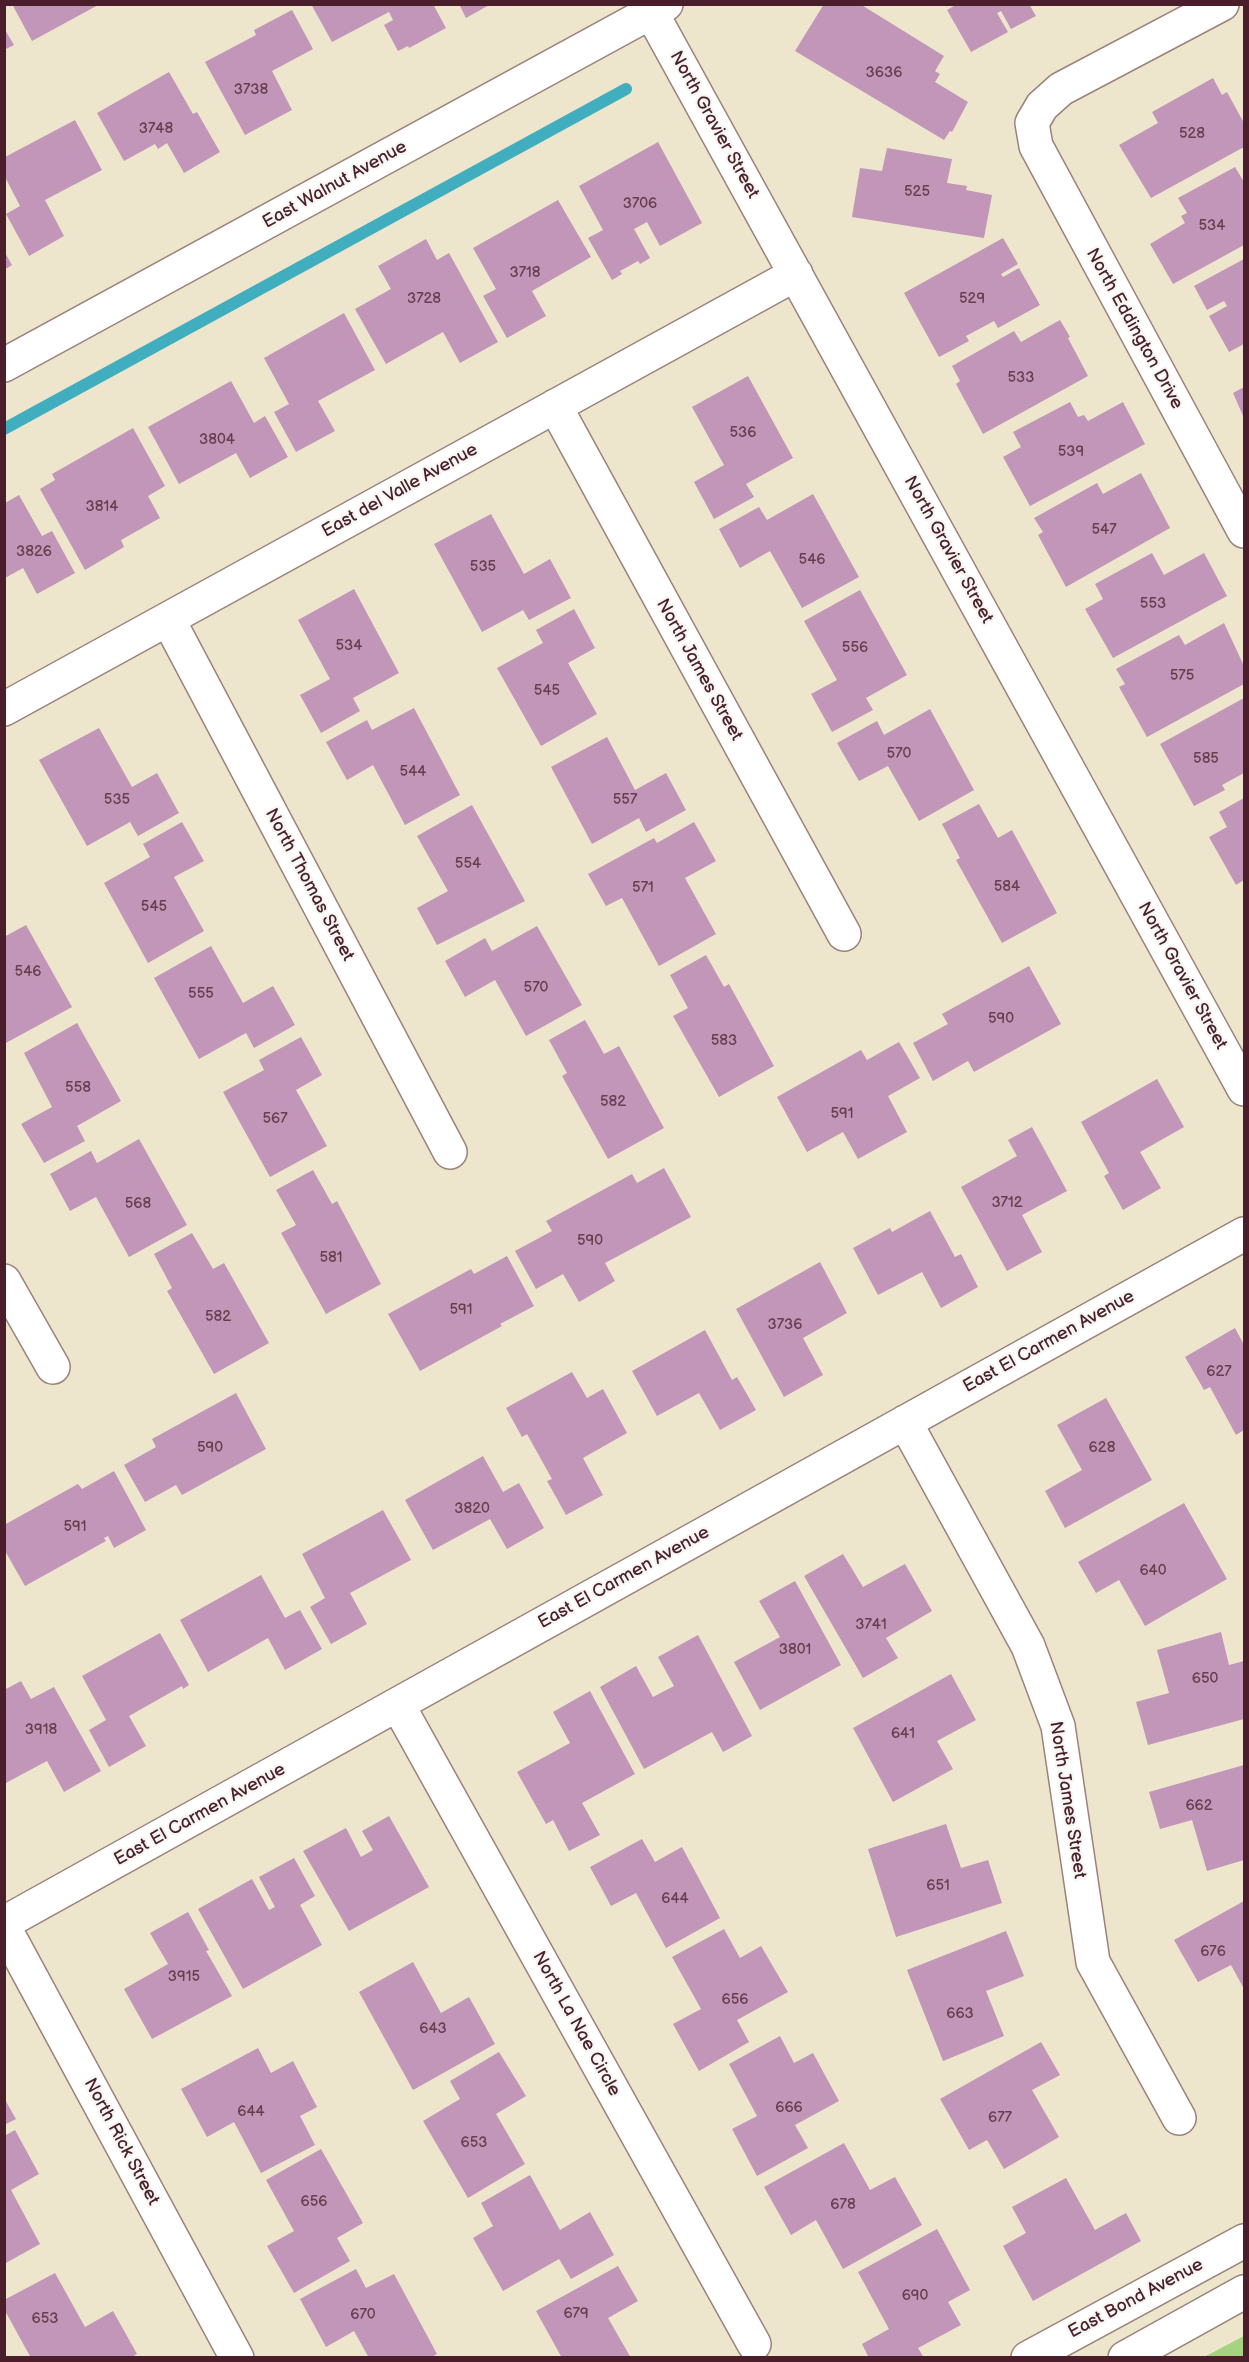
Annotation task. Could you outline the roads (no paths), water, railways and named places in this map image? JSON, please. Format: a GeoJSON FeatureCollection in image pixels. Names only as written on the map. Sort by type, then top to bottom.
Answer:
{"type":"FeatureCollection","features":[{"type":"Feature","properties":{"kind":"street","name":"North Eddington Drive"},"geometry":{"type":"LineString","coordinates":[[1221,4],[1061,90],[1042,106],[1032,123],[1036,146],[1245,531]]}},
{"type":"Feature","properties":{"kind":"street","name":"North Gravier Street"},"geometry":{"type":"LineString","coordinates":[[659,8],[796,274],[1245,1089]]}},
{"type":"Feature","properties":{"kind":"street","name":"East Walnut Avenue"},"geometry":{"type":"LineString","coordinates":[[4,365],[659,8]]}},
{"type":"Feature","properties":{"kind":"street","name":"East del Valle Avenue"},"geometry":{"type":"LineString","coordinates":[[4,709],[796,274]]}},
{"type":"Feature","properties":{"kind":"street","name":"North James Street"},"geometry":{"type":"LineString","coordinates":[[555,406],[844,934]]}},
{"type":"Feature","properties":{"kind":"street","name":"North Thomas Street"},"geometry":{"type":"LineString","coordinates":[[168,619],[450,1152]]}},
{"type":"Feature","properties":{"kind":"street","name":"East El Carmen Avenue"},"geometry":{"type":"LineString","coordinates":[[4,1925],[1245,1234]]}},
{"type":"Feature","properties":{"kind":"street"},"geometry":{"type":"LineString","coordinates":[[4,1281],[53,1367]]}},
{"type":"Feature","properties":{"kind":"street","name":"North James Street"},"geometry":{"type":"LineString","coordinates":[[905,1422],[1028,1646],[1058,1726],[1093,1962],[1179,2118]]}},
{"type":"Feature","properties":{"kind":"street","name":"North La Nae Circle"},"geometry":{"type":"LineString","coordinates":[[398,1705],[754,2344]]}},
{"type":"Feature","properties":{"kind":"street","name":"North Rick Street"},"geometry":{"type":"LineString","coordinates":[[4,1925],[237,2358]]}},
{"type":"Feature","properties":{"kind":"street","name":"East Bond Avenue"},"geometry":{"type":"LineString","coordinates":[[1028,2358],[1245,2241]]}},
{"type":"Feature","properties":{"kind":"street"},"geometry":{"type":"LineString","coordinates":[[1125,2358],[1245,2292]]}},
{"type":"Feature","properties":{"kind":"waterway"},"geometry":{"type":"LineString","coordinates":[[4,429],[626,89]]}}]}
